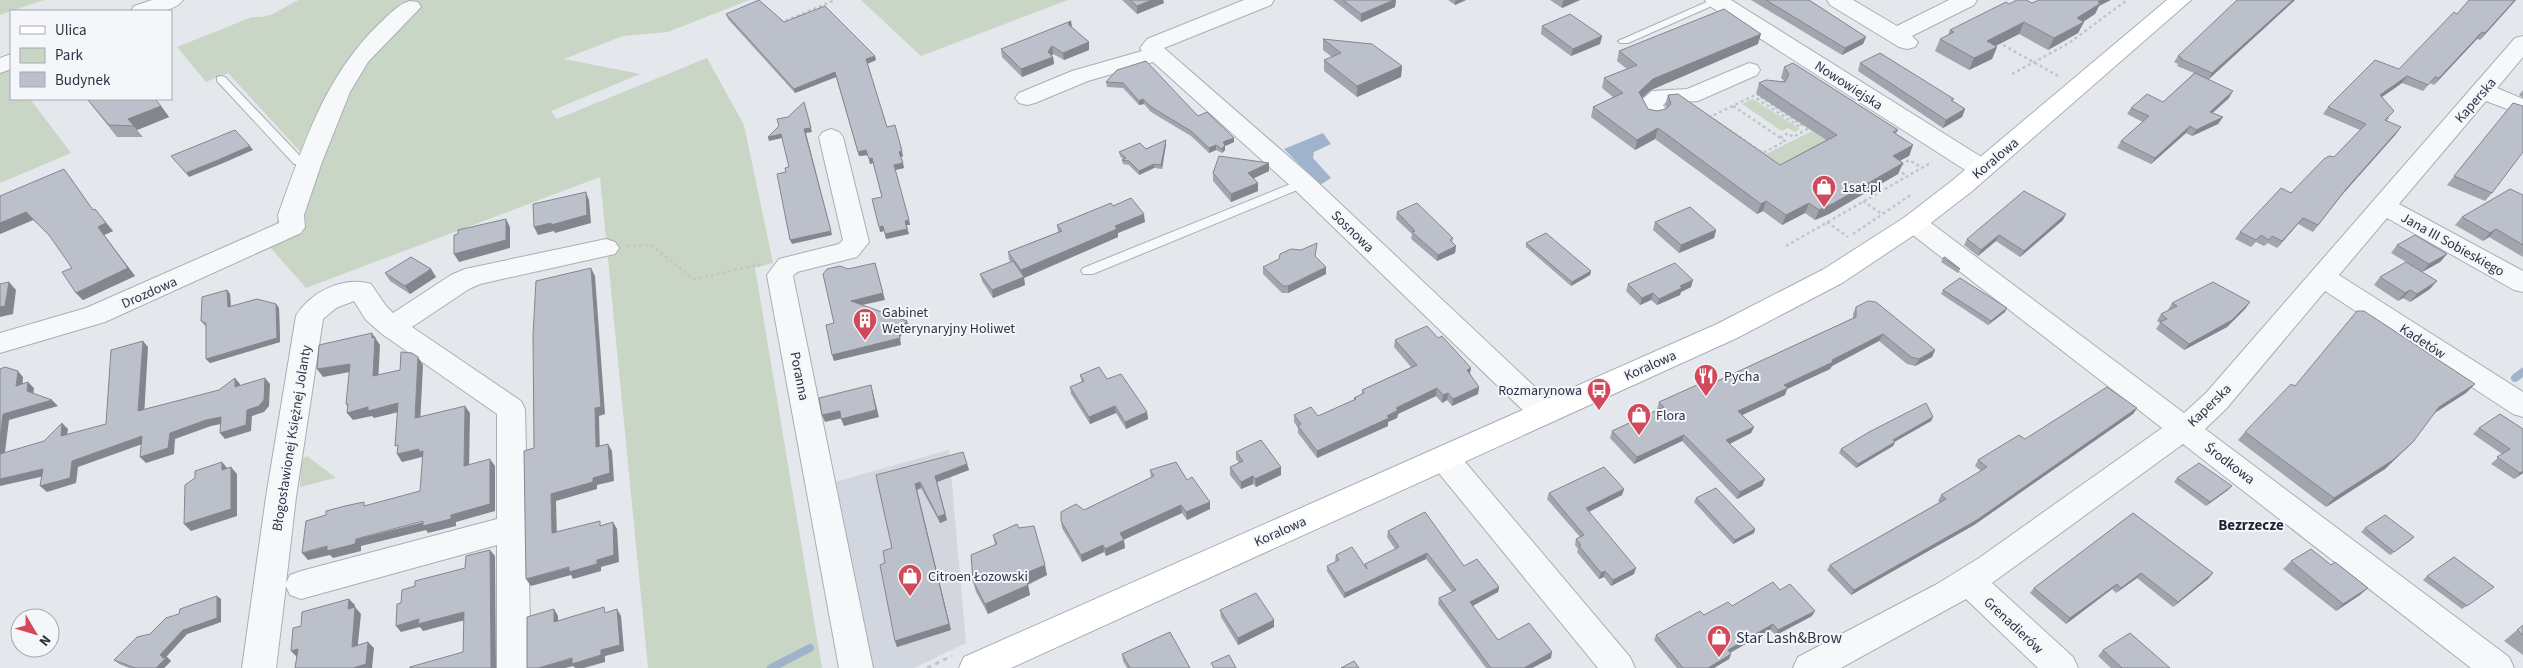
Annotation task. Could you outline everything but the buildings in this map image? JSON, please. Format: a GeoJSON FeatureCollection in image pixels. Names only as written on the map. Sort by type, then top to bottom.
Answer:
{"type":"FeatureCollection","features":[{"type":"Feature","properties":{"kind":"street"},"geometry":{"type":"LineString","coordinates":[[145,10],[172,0]]}},
{"type":"Feature","properties":{"kind":"street"},"geometry":{"type":"LineString","coordinates":[[1158,54],[1151,48],[1155,44],[1263,0]]}},
{"type":"Feature","properties":{"kind":"street","name":"Nowowiejska"},"geometry":{"type":"LineString","coordinates":[[1717,0],[1982,169]]}},
{"type":"Feature","properties":{"kind":"street"},"geometry":{"type":"LineString","coordinates":[[1838,0],[1902,39],[1966,0]]}},
{"type":"Feature","properties":{"kind":"street","name":"Koralowa"},"geometry":{"type":"LineString","coordinates":[[976,668],[1766,312],[1832,276],[1914,224],[1982,169],[2180,0]]}},
{"type":"Feature","properties":{"kind":"street"},"geometry":{"type":"LineString","coordinates":[[311,161],[347,76],[374,43],[414,4]]}},
{"type":"Feature","properties":{"kind":"street","name":"Kaperska"},"geometry":{"type":"LineString","coordinates":[[1810,668],[1968,581],[2185,429],[2216,401],[2523,43]]}},
{"type":"Feature","properties":{"kind":"street"},"geometry":{"type":"LineString","coordinates":[[1654,113],[1650,104],[1656,98],[1690,96],[1753,80],[1793,49]]}},
{"type":"Feature","properties":{"kind":"street"},"geometry":{"type":"LineString","coordinates":[[1027,98],[1080,76],[1158,54]]}},
{"type":"Feature","properties":{"kind":"street","name":"Sosnowa"},"geometry":{"type":"LineString","coordinates":[[1158,54],[1303,183],[1544,413]]}},
{"type":"Feature","properties":{"kind":"street"},"geometry":{"type":"LineString","coordinates":[[2483,91],[2523,108]]}},
{"type":"Feature","properties":{"kind":"street"},"geometry":{"type":"LineString","coordinates":[[784,270],[788,265],[848,251],[856,242],[831,137]]}},
{"type":"Feature","properties":{"kind":"street","name":"Drozdowa"},"geometry":{"type":"LineString","coordinates":[[0,343],[95,315],[292,227],[291,215],[311,161]]}},
{"type":"Feature","properties":{"kind":"street","name":"Jana III Sobieskiego"},"geometry":{"type":"LineString","coordinates":[[2383,206],[2410,218],[2523,283]]}},
{"type":"Feature","properties":{"kind":"street","name":"Środkowa"},"geometry":{"type":"LineString","coordinates":[[1914,224],[2497,668]]}},
{"type":"Feature","properties":{"kind":"street"},"geometry":{"type":"LineString","coordinates":[[392,327],[460,282],[474,276],[606,248]]}},
{"type":"Feature","properties":{"kind":"street","name":"Poranna"},"geometry":{"type":"LineString","coordinates":[[784,270],[780,275],[856,668]]}},
{"type":"Feature","properties":{"kind":"street","name":"Kadetów"},"geometry":{"type":"LineString","coordinates":[[2322,278],[2346,290],[2523,406]]}},
{"type":"Feature","properties":{"kind":"street","name":"Błogosławionej Księżnej Jolanty"},"geometry":{"type":"LineString","coordinates":[[259,668],[281,497],[310,316],[326,301],[353,290],[362,291],[376,313],[392,327],[512,410],[514,668]]}},
{"type":"Feature","properties":{"kind":"street"},"geometry":{"type":"LineString","coordinates":[[1444,458],[1618,668]]}},
{"type":"Feature","properties":{"kind":"street"},"geometry":{"type":"LineString","coordinates":[[301,585],[512,528]]}},
{"type":"Feature","properties":{"kind":"street","name":"Grenadierów"},"geometry":{"type":"LineString","coordinates":[[1968,581],[2060,668]]}},
{"type":"Feature","properties":{"kind":"lane"},"geometry":{"type":"LineString","coordinates":[[1624,41],[1717,0]]}},
{"type":"Feature","properties":{"kind":"lane"},"geometry":{"type":"LineString","coordinates":[[220,79],[298,161],[311,161]]}},
{"type":"Feature","properties":{"kind":"lane"},"geometry":{"type":"LineString","coordinates":[[1088,272],[1303,183]]}},
{"type":"Feature","properties":{"kind":"path"},"geometry":{"type":"LineString","coordinates":[[774,25],[835,0]]}},
{"type":"Feature","properties":{"kind":"path"},"geometry":{"type":"LineString","coordinates":[[2012,74],[2032,61],[2069,43],[2127,0]]}},
{"type":"Feature","properties":{"kind":"path"},"geometry":{"type":"LineString","coordinates":[[1992,38],[2062,79]]}},
{"type":"Feature","properties":{"kind":"path"},"geometry":{"type":"LineString","coordinates":[[1753,80],[1758,95],[1802,125],[1800,127],[1753,96],[1710,116],[1763,153]]}},
{"type":"Feature","properties":{"kind":"path"},"geometry":{"type":"LineString","coordinates":[[1753,80],[1819,131]]}},
{"type":"Feature","properties":{"kind":"path"},"geometry":{"type":"LineString","coordinates":[[1733,106],[1785,141],[1758,155]]}},
{"type":"Feature","properties":{"kind":"path"},"geometry":{"type":"LineString","coordinates":[[1710,122],[1715,120]]}},
{"type":"Feature","properties":{"kind":"path"},"geometry":{"type":"LineString","coordinates":[[1780,138],[1788,133],[1793,137],[1817,124]]}},
{"type":"Feature","properties":{"kind":"path"},"geometry":{"type":"LineString","coordinates":[[1907,176],[1895,168],[1909,160],[1922,167]]}},
{"type":"Feature","properties":{"kind":"path"},"geometry":{"type":"LineString","coordinates":[[1786,246],[1933,161]]}},
{"type":"Feature","properties":{"kind":"path"},"geometry":{"type":"LineString","coordinates":[[1842,242],[1918,190]]}},
{"type":"Feature","properties":{"kind":"path"},"geometry":{"type":"LineString","coordinates":[[1863,201],[1882,214]]}},
{"type":"Feature","properties":{"kind":"path"},"geometry":{"type":"LineString","coordinates":[[1826,222],[1848,238]]}},
{"type":"Feature","properties":{"kind":"path"},"geometry":{"type":"LineString","coordinates":[[606,248],[651,245],[694,279],[760,264],[784,270]]}},
{"type":"Feature","properties":{"kind":"shaded area"},"geometry":{"type":"Polygon","coordinates":[[[949,450],[966,643],[914,668],[870,668],[831,483],[949,450]]]}},
{"type":"Feature","properties":{"kind":"green space"},"geometry":{"type":"Polygon","coordinates":[[[0,0],[44,0],[10,10],[0,15],[0,0]]]}},
{"type":"Feature","properties":{"kind":"green space"},"geometry":{"type":"Polygon","coordinates":[[[299,0],[749,0],[668,32],[623,36],[564,59],[640,74],[551,111],[557,119],[707,58],[744,125],[773,263],[755,268],[822,668],[648,668],[600,177],[306,288],[267,244],[305,157],[228,73],[206,82],[177,47],[252,17],[267,16],[299,0]]]}},
{"type":"Feature","properties":{"kind":"green space"},"geometry":{"type":"Polygon","coordinates":[[[861,0],[1068,0],[921,56],[861,0]]]}},
{"type":"Feature","properties":{"kind":"green space"},"geometry":{"type":"Polygon","coordinates":[[[7,68],[10,72],[10,100],[31,100],[71,153],[0,183],[0,71],[7,68]]]}},
{"type":"Feature","properties":{"kind":"green space"},"geometry":{"type":"Polygon","coordinates":[[[1753,99],[1800,129],[1795,132],[1788,128],[1782,131],[1742,104],[1753,99]]]}},
{"type":"Feature","properties":{"kind":"green space"},"geometry":{"type":"Polygon","coordinates":[[[1812,131],[1840,150],[1791,171],[1754,160],[1812,131]]]}},
{"type":"Feature","properties":{"kind":"green space"},"geometry":{"type":"Polygon","coordinates":[[[307,456],[335,478],[300,487],[301,460],[307,456]]]}},
{"type":"Feature","properties":{"kind":"water"},"geometry":{"type":"Polygon","coordinates":[[[1323,133],[1331,144],[1314,152],[1313,158],[1331,178],[1320,185],[1284,149],[1323,133]]]}},
{"type":"Feature","properties":{"kind":"waterway"},"geometry":{"type":"LineString","coordinates":[[2515,378],[2523,372]]}},
{"type":"Feature","properties":{"kind":"waterway"},"geometry":{"type":"LineString","coordinates":[[771,668],[810,648]]}},
{"type":"Feature","properties":{"kind":"place","name":"1sat.pl"},"geometry":{"type":"Point","coordinates":[1824,208]}},
{"type":"Feature","properties":{"kind":"place","name":"Gabinet Weterynaryjny Holiwet"},"geometry":{"type":"Point","coordinates":[865,341]}},
{"type":"Feature","properties":{"kind":"place","name":"Pycha"},"geometry":{"type":"Point","coordinates":[1706,397]}},
{"type":"Feature","properties":{"kind":"place","name":"Rozmarynowa"},"geometry":{"type":"Point","coordinates":[1599,411]}},
{"type":"Feature","properties":{"kind":"place","name":"Flora"},"geometry":{"type":"Point","coordinates":[1639,436]}},
{"type":"Feature","properties":{"kind":"place","name":"Citroen Łozowski"},"geometry":{"type":"Point","coordinates":[910,597]}},
{"type":"Feature","properties":{"kind":"place","name":"Star Lash&Brow"},"geometry":{"type":"Point","coordinates":[1719,658]}},
{"type":"Feature","properties":{"kind":"district","name":"Bezrzecze"},"geometry":{"type":"Point","coordinates":[2251,525]}}]}
